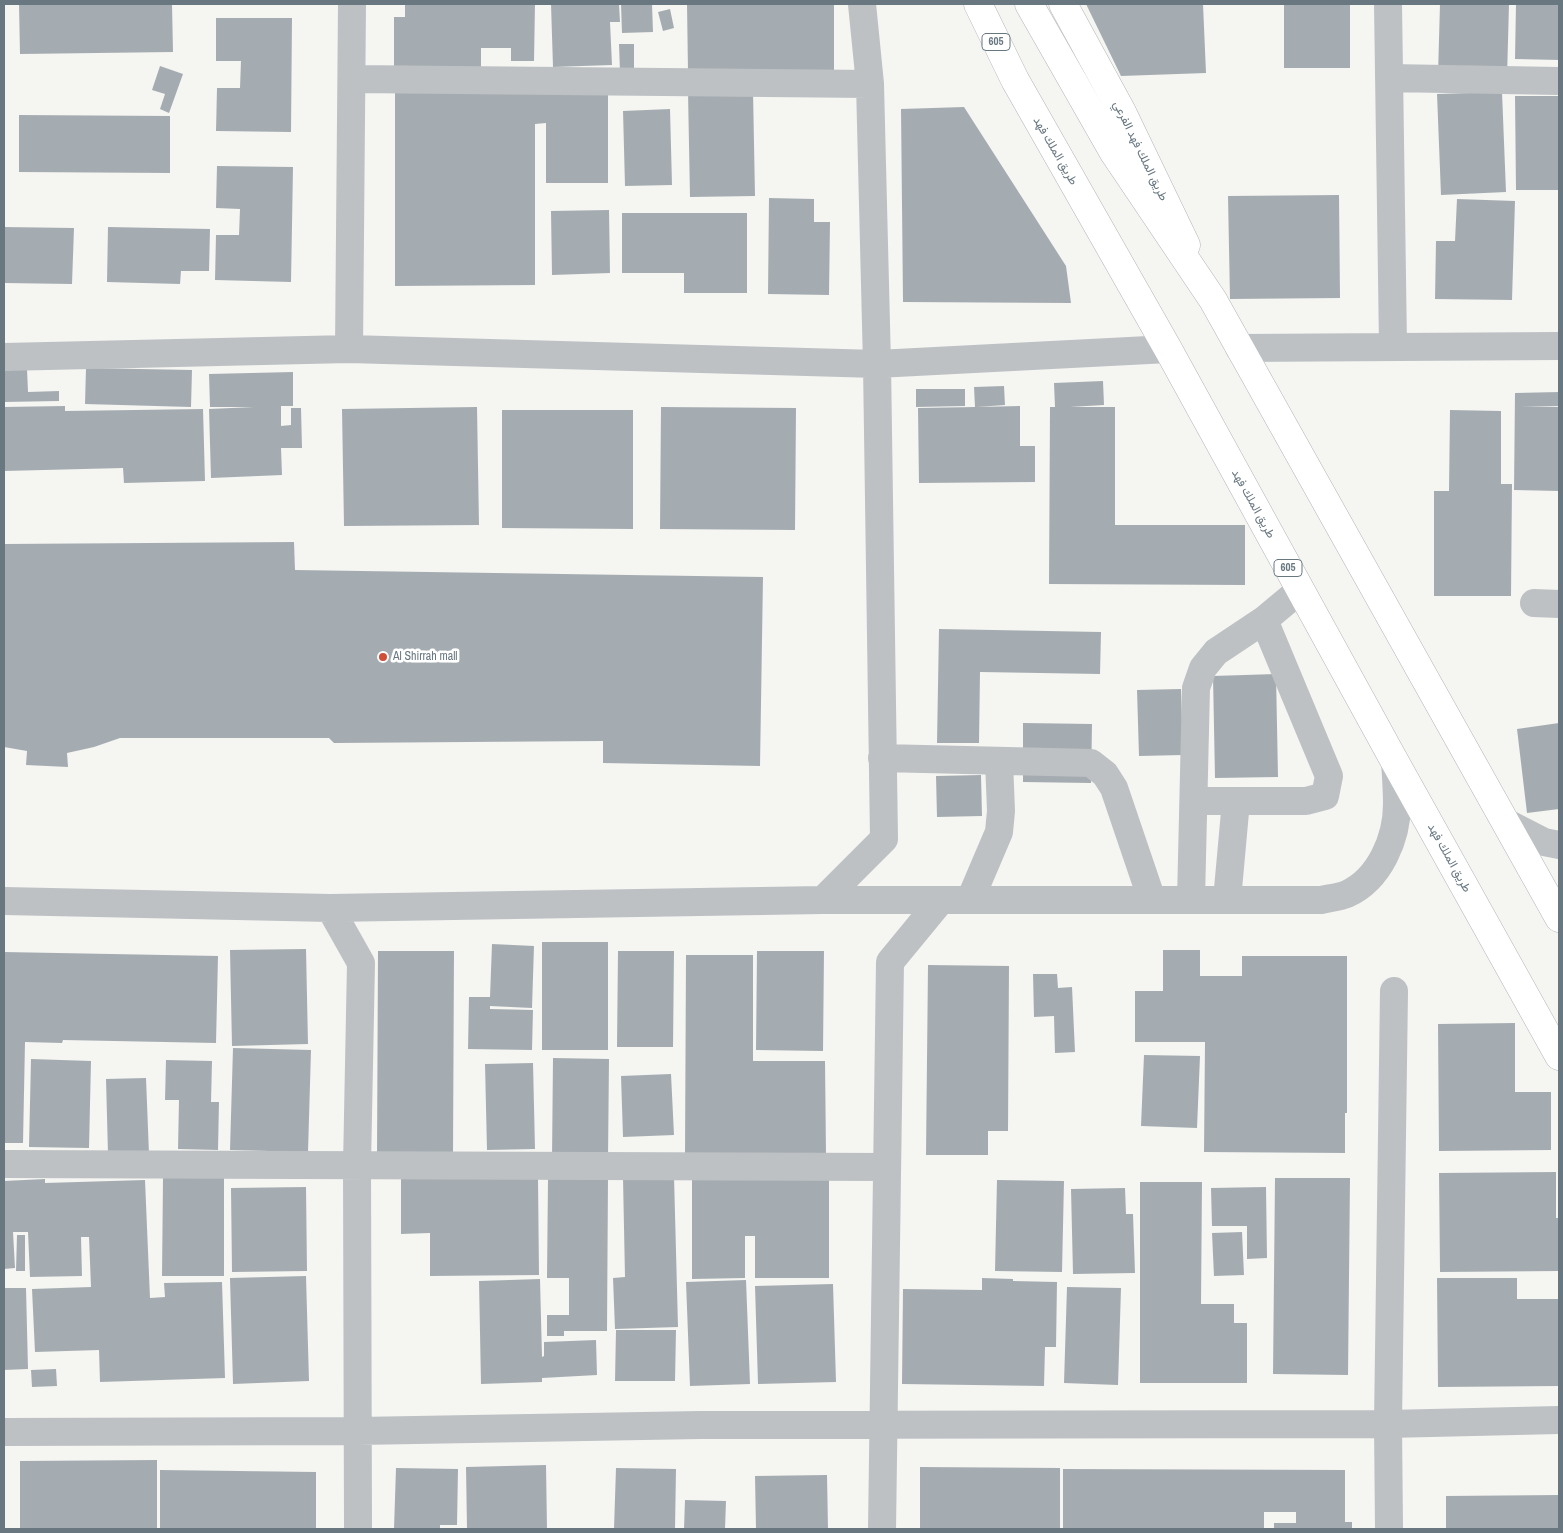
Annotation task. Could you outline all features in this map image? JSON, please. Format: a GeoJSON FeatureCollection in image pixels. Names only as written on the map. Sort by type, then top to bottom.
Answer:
{"type":"FeatureCollection","features":[{"type":"Feature","properties":{"kind":"main road"},"geometry":{"type":"LineString","coordinates":[[964,4],[1015,80]]}},
{"type":"Feature","properties":{"kind":"main road","name":"طريق الملك فهد"},"geometry":{"type":"LineString","coordinates":[[978,4],[1015,80],[1168,349],[1559,1056]]}},
{"type":"Feature","properties":{"kind":"main road"},"geometry":{"type":"LineString","coordinates":[[1029,4],[1114,153],[1213,300],[1559,918]]}},
{"type":"Feature","properties":{"kind":"main road","name":"طريق الملك فهد الفرعي"},"geometry":{"type":"LineString","coordinates":[[1063,4],[1122,112],[1213,300]]}},
{"type":"Feature","properties":{"kind":"street"},"geometry":{"type":"LineString","coordinates":[[349,349],[353,79],[352,4]]}},
{"type":"Feature","properties":{"kind":"street"},"geometry":{"type":"LineString","coordinates":[[823,900],[884,839],[877,364],[870,84],[862,4]]}},
{"type":"Feature","properties":{"kind":"street"},"geometry":{"type":"LineString","coordinates":[[1388,4],[1393,346]]}},
{"type":"Feature","properties":{"kind":"street"},"geometry":{"type":"LineString","coordinates":[[1389,78],[1559,81]]}},
{"type":"Feature","properties":{"kind":"street"},"geometry":{"type":"LineString","coordinates":[[353,79],[870,84]]}},
{"type":"Feature","properties":{"kind":"street"},"geometry":{"type":"LineString","coordinates":[[1239,348],[1559,346]]}},
{"type":"Feature","properties":{"kind":"street"},"geometry":{"type":"LineString","coordinates":[[4,357],[349,349],[877,364],[1168,349]]}},
{"type":"Feature","properties":{"kind":"street"},"geometry":{"type":"LineString","coordinates":[[1191,900],[1196,688],[1203,668],[1216,652],[1264,620],[1300,590]]}},
{"type":"Feature","properties":{"kind":"street"},"geometry":{"type":"LineString","coordinates":[[1194,801],[1306,801],[1325,796],[1329,776],[1264,620]]}},
{"type":"Feature","properties":{"kind":"street"},"geometry":{"type":"LineString","coordinates":[[882,758],[1091,763],[1106,774],[1114,788],[1152,900]]}},
{"type":"Feature","properties":{"kind":"street"},"geometry":{"type":"LineString","coordinates":[[970,900],[999,832],[1001,812],[999,761]]}},
{"type":"Feature","properties":{"kind":"street"},"geometry":{"type":"LineString","coordinates":[[4,901],[330,908],[823,900],[1321,900],[1347,894],[1366,882],[1382,862],[1392,835],[1397,806],[1395,762]]}},
{"type":"Feature","properties":{"kind":"street"},"geometry":{"type":"LineString","coordinates":[[1227,900],[1236,801]]}},
{"type":"Feature","properties":{"kind":"street"},"geometry":{"type":"LineString","coordinates":[[1507,824],[1544,842],[1559,844]]}},
{"type":"Feature","properties":{"kind":"street"},"geometry":{"type":"LineString","coordinates":[[882,1529],[890,962],[941,900]]}},
{"type":"Feature","properties":{"kind":"street"},"geometry":{"type":"LineString","coordinates":[[330,908],[361,963],[357,1166],[358,1529]]}},
{"type":"Feature","properties":{"kind":"street"},"geometry":{"type":"LineString","coordinates":[[1389,1529],[1388,1424],[1394,991]]}},
{"type":"Feature","properties":{"kind":"street"},"geometry":{"type":"LineString","coordinates":[[4,1164],[887,1167]]}},
{"type":"Feature","properties":{"kind":"street"},"geometry":{"type":"LineString","coordinates":[[4,1432],[358,1431],[700,1425],[1388,1424],[1559,1420]]}},
{"type":"Feature","properties":{"kind":"building"},"geometry":{"type":"Polygon","coordinates":[[[19,4],[172,4],[173,52],[20,54],[19,4]]]}},
{"type":"Feature","properties":{"kind":"building"},"geometry":{"type":"Polygon","coordinates":[[[405,4],[535,4],[534,61],[511,61],[511,48],[481,48],[481,70],[394,70],[394,17],[405,17],[405,4]]]}},
{"type":"Feature","properties":{"kind":"building"},"geometry":{"type":"Polygon","coordinates":[[[551,4],[619,4],[620,22],[610,22],[612,65],[553,67],[551,4]]]}},
{"type":"Feature","properties":{"kind":"building"},"geometry":{"type":"Polygon","coordinates":[[[621,4],[652,4],[653,32],[622,33],[621,4]]]}},
{"type":"Feature","properties":{"kind":"building"},"geometry":{"type":"Polygon","coordinates":[[[687,4],[834,4],[834,70],[688,72],[687,4]]]}},
{"type":"Feature","properties":{"kind":"building"},"geometry":{"type":"Polygon","coordinates":[[[1086,4],[1203,4],[1206,73],[1121,76],[1086,4]]]}},
{"type":"Feature","properties":{"kind":"building"},"geometry":{"type":"Polygon","coordinates":[[[1284,4],[1350,4],[1350,68],[1284,68],[1284,4]]]}},
{"type":"Feature","properties":{"kind":"building"},"geometry":{"type":"Polygon","coordinates":[[[1440,4],[1509,4],[1507,78],[1438,75],[1440,4]]]}},
{"type":"Feature","properties":{"kind":"building"},"geometry":{"type":"Polygon","coordinates":[[[1516,4],[1559,4],[1559,60],[1515,59],[1516,4]]]}},
{"type":"Feature","properties":{"kind":"building"},"geometry":{"type":"Polygon","coordinates":[[[670,9],[674,28],[663,31],[658,12],[670,9]]]}},
{"type":"Feature","properties":{"kind":"building"},"geometry":{"type":"Polygon","coordinates":[[[216,18],[292,18],[291,132],[216,131],[217,88],[240,88],[241,61],[216,61],[216,18]]]}},
{"type":"Feature","properties":{"kind":"building"},"geometry":{"type":"Polygon","coordinates":[[[619,44],[634,44],[634,72],[620,72],[619,44]]]}},
{"type":"Feature","properties":{"kind":"building"},"geometry":{"type":"Polygon","coordinates":[[[160,66],[183,74],[169,113],[160,109],[165,94],[152,90],[160,66]]]}},
{"type":"Feature","properties":{"kind":"building"},"geometry":{"type":"Polygon","coordinates":[[[608,91],[608,183],[546,183],[546,123],[535,124],[535,285],[395,286],[395,92],[608,91]]]}},
{"type":"Feature","properties":{"kind":"building"},"geometry":{"type":"Polygon","coordinates":[[[753,91],[755,196],[690,197],[688,92],[753,91]]]}},
{"type":"Feature","properties":{"kind":"building"},"geometry":{"type":"Polygon","coordinates":[[[1502,92],[1506,192],[1441,195],[1437,94],[1502,92]]]}},
{"type":"Feature","properties":{"kind":"building"},"geometry":{"type":"Polygon","coordinates":[[[1515,96],[1559,96],[1559,190],[1516,190],[1515,96]]]}},
{"type":"Feature","properties":{"kind":"building"},"geometry":{"type":"Polygon","coordinates":[[[964,107],[1066,266],[1071,303],[903,302],[901,109],[964,107]]]}},
{"type":"Feature","properties":{"kind":"building"},"geometry":{"type":"Polygon","coordinates":[[[670,109],[672,185],[625,186],[623,111],[670,109]]]}},
{"type":"Feature","properties":{"kind":"building"},"geometry":{"type":"Polygon","coordinates":[[[19,115],[170,116],[170,173],[19,172],[19,115]]]}},
{"type":"Feature","properties":{"kind":"building"},"geometry":{"type":"Polygon","coordinates":[[[217,166],[293,167],[291,282],[215,280],[216,235],[239,235],[240,209],[216,208],[217,166]]]}},
{"type":"Feature","properties":{"kind":"building"},"geometry":{"type":"Polygon","coordinates":[[[1339,195],[1340,298],[1230,299],[1228,196],[1339,195]]]}},
{"type":"Feature","properties":{"kind":"building"},"geometry":{"type":"Polygon","coordinates":[[[769,198],[814,199],[814,222],[830,222],[829,295],[768,294],[769,198]]]}},
{"type":"Feature","properties":{"kind":"building"},"geometry":{"type":"Polygon","coordinates":[[[1457,199],[1515,201],[1512,300],[1435,299],[1436,241],[1455,241],[1457,199]]]}},
{"type":"Feature","properties":{"kind":"building"},"geometry":{"type":"Polygon","coordinates":[[[609,210],[610,273],[552,275],[551,211],[609,210]]]}},
{"type":"Feature","properties":{"kind":"building"},"geometry":{"type":"Polygon","coordinates":[[[622,213],[747,213],[747,293],[684,293],[684,273],[622,273],[622,213]]]}},
{"type":"Feature","properties":{"kind":"building"},"geometry":{"type":"Polygon","coordinates":[[[4,227],[74,228],[72,284],[4,283],[4,227]]]}},
{"type":"Feature","properties":{"kind":"building"},"geometry":{"type":"Polygon","coordinates":[[[108,227],[210,229],[209,271],[181,271],[180,284],[107,282],[108,227]]]}},
{"type":"Feature","properties":{"kind":"building"},"geometry":{"type":"Polygon","coordinates":[[[86,368],[192,370],[191,407],[85,404],[86,368]]]}},
{"type":"Feature","properties":{"kind":"building"},"geometry":{"type":"Polygon","coordinates":[[[4,369],[27,369],[28,392],[59,391],[59,401],[4,402],[4,369]]]}},
{"type":"Feature","properties":{"kind":"building"},"geometry":{"type":"Polygon","coordinates":[[[293,372],[293,406],[281,406],[281,426],[291,425],[291,408],[301,408],[302,448],[281,448],[282,475],[211,478],[209,409],[254,407],[210,407],[209,374],[293,372]]]}},
{"type":"Feature","properties":{"kind":"building"},"geometry":{"type":"Polygon","coordinates":[[[1103,381],[1104,405],[1070,407],[1115,407],[1115,525],[1245,525],[1245,585],[1049,584],[1050,407],[1055,407],[1054,383],[1103,381]]]}},
{"type":"Feature","properties":{"kind":"building"},"geometry":{"type":"Polygon","coordinates":[[[1004,386],[1005,405],[977,407],[1020,406],[1020,446],[1035,446],[1035,482],[919,483],[918,408],[975,407],[974,387],[1004,386]]]}},
{"type":"Feature","properties":{"kind":"building"},"geometry":{"type":"Polygon","coordinates":[[[916,389],[965,389],[965,406],[916,407],[916,389]]]}},
{"type":"Feature","properties":{"kind":"building"},"geometry":{"type":"Polygon","coordinates":[[[1559,392],[1559,406],[1522,407],[1559,407],[1559,491],[1514,490],[1515,393],[1559,392]]]}},
{"type":"Feature","properties":{"kind":"building"},"geometry":{"type":"Polygon","coordinates":[[[65,406],[65,411],[203,409],[205,481],[124,483],[123,468],[4,471],[4,407],[65,406]]]}},
{"type":"Feature","properties":{"kind":"building"},"geometry":{"type":"Polygon","coordinates":[[[477,407],[479,525],[344,526],[342,409],[477,407]]]}},
{"type":"Feature","properties":{"kind":"building"},"geometry":{"type":"Polygon","coordinates":[[[661,407],[796,408],[795,530],[660,529],[661,407]]]}},
{"type":"Feature","properties":{"kind":"building"},"geometry":{"type":"Polygon","coordinates":[[[502,410],[633,410],[633,529],[502,528],[502,410]]]}},
{"type":"Feature","properties":{"kind":"building"},"geometry":{"type":"Polygon","coordinates":[[[1450,410],[1501,411],[1501,484],[1512,484],[1511,596],[1434,596],[1434,491],[1449,491],[1450,410]]]}},
{"type":"Feature","properties":{"kind":"building","name":"Al Shirrah mall"},"geometry":{"type":"Polygon","coordinates":[[[294,542],[295,570],[763,577],[760,766],[603,763],[603,741],[334,743],[329,738],[120,738],[94,747],[67,753],[68,767],[26,765],[27,751],[4,747],[4,544],[294,542]]]}},
{"type":"Feature","properties":{"kind":"building"},"geometry":{"type":"Polygon","coordinates":[[[939,629],[1101,632],[1100,674],[980,672],[979,743],[937,743],[939,629]]]}},
{"type":"Feature","properties":{"kind":"building"},"geometry":{"type":"Polygon","coordinates":[[[1276,674],[1278,777],[1215,778],[1213,676],[1276,674]]]}},
{"type":"Feature","properties":{"kind":"building"},"geometry":{"type":"Polygon","coordinates":[[[1181,689],[1183,755],[1139,756],[1137,690],[1181,689]]]}},
{"type":"Feature","properties":{"kind":"building"},"geometry":{"type":"Polygon","coordinates":[[[1023,723],[1092,724],[1091,783],[1023,782],[1023,723]]]}},
{"type":"Feature","properties":{"kind":"building"},"geometry":{"type":"Polygon","coordinates":[[[1559,723],[1559,809],[1527,813],[1517,729],[1559,723]]]}},
{"type":"Feature","properties":{"kind":"building"},"geometry":{"type":"Polygon","coordinates":[[[981,775],[982,816],[937,817],[936,776],[981,775]]]}},
{"type":"Feature","properties":{"kind":"building"},"geometry":{"type":"Polygon","coordinates":[[[542,942],[608,942],[608,1050],[542,1050],[542,942]]]}},
{"type":"Feature","properties":{"kind":"building"},"geometry":{"type":"Polygon","coordinates":[[[492,944],[534,946],[532,1008],[490,1006],[490,1009],[533,1010],[532,1050],[468,1049],[469,997],[490,997],[492,944]]]}},
{"type":"Feature","properties":{"kind":"building"},"geometry":{"type":"Polygon","coordinates":[[[306,949],[308,1044],[232,1046],[230,950],[306,949]]]}},
{"type":"Feature","properties":{"kind":"building"},"geometry":{"type":"Polygon","coordinates":[[[1163,950],[1200,950],[1200,976],[1242,976],[1242,956],[1347,956],[1347,1113],[1345,1113],[1345,1153],[1204,1152],[1205,1042],[1135,1042],[1135,991],[1163,991],[1163,950]]]}},
{"type":"Feature","properties":{"kind":"building"},"geometry":{"type":"Polygon","coordinates":[[[378,951],[454,951],[453,1154],[377,1154],[378,951]]]}},
{"type":"Feature","properties":{"kind":"building"},"geometry":{"type":"Polygon","coordinates":[[[618,951],[674,951],[673,1047],[617,1047],[618,951]]]}},
{"type":"Feature","properties":{"kind":"building"},"geometry":{"type":"Polygon","coordinates":[[[757,951],[824,951],[823,1051],[756,1050],[757,951]]]}},
{"type":"Feature","properties":{"kind":"building"},"geometry":{"type":"Polygon","coordinates":[[[4,952],[218,956],[216,1043],[63,1040],[62,1043],[25,1042],[23,1143],[4,1143],[4,952]]]}},
{"type":"Feature","properties":{"kind":"building"},"geometry":{"type":"Polygon","coordinates":[[[686,955],[753,955],[753,1061],[825,1061],[826,1155],[685,1154],[686,955]]]}},
{"type":"Feature","properties":{"kind":"building"},"geometry":{"type":"Polygon","coordinates":[[[928,965],[1009,966],[1008,1131],[988,1131],[988,1155],[926,1155],[928,965]]]}},
{"type":"Feature","properties":{"kind":"building"},"geometry":{"type":"Polygon","coordinates":[[[1033,974],[1057,974],[1058,988],[1072,987],[1075,1052],[1055,1053],[1054,1016],[1034,1017],[1033,974]]]}},
{"type":"Feature","properties":{"kind":"building"},"geometry":{"type":"Polygon","coordinates":[[[1515,1023],[1515,1092],[1551,1092],[1551,1150],[1439,1151],[1438,1024],[1515,1023]]]}},
{"type":"Feature","properties":{"kind":"building"},"geometry":{"type":"Polygon","coordinates":[[[233,1048],[311,1050],[308,1152],[230,1150],[233,1048]]]}},
{"type":"Feature","properties":{"kind":"building"},"geometry":{"type":"Polygon","coordinates":[[[1144,1055],[1200,1056],[1197,1128],[1141,1126],[1144,1055]]]}},
{"type":"Feature","properties":{"kind":"building"},"geometry":{"type":"Polygon","coordinates":[[[553,1058],[609,1059],[608,1158],[552,1158],[553,1058]]]}},
{"type":"Feature","properties":{"kind":"building"},"geometry":{"type":"Polygon","coordinates":[[[31,1059],[91,1061],[89,1148],[29,1147],[31,1059]]]}},
{"type":"Feature","properties":{"kind":"building"},"geometry":{"type":"Polygon","coordinates":[[[166,1060],[212,1061],[211,1102],[219,1102],[218,1150],[178,1149],[179,1100],[165,1100],[166,1060]]]}},
{"type":"Feature","properties":{"kind":"building"},"geometry":{"type":"Polygon","coordinates":[[[533,1063],[535,1149],[487,1150],[485,1064],[533,1063]]]}},
{"type":"Feature","properties":{"kind":"building"},"geometry":{"type":"Polygon","coordinates":[[[671,1074],[674,1135],[623,1137],[621,1076],[671,1074]]]}},
{"type":"Feature","properties":{"kind":"building"},"geometry":{"type":"Polygon","coordinates":[[[146,1078],[149,1154],[108,1154],[106,1079],[146,1078]]]}},
{"type":"Feature","properties":{"kind":"building"},"geometry":{"type":"Polygon","coordinates":[[[1556,1172],[1556,1218],[1559,1218],[1559,1271],[1440,1272],[1439,1173],[1556,1172]]]}},
{"type":"Feature","properties":{"kind":"building"},"geometry":{"type":"Polygon","coordinates":[[[674,1176],[678,1327],[615,1329],[613,1278],[625,1277],[623,1178],[674,1176]]]}},
{"type":"Feature","properties":{"kind":"building"},"geometry":{"type":"Polygon","coordinates":[[[692,1176],[829,1176],[829,1278],[755,1278],[755,1236],[745,1236],[745,1278],[692,1279],[692,1176]]]}},
{"type":"Feature","properties":{"kind":"building"},"geometry":{"type":"Polygon","coordinates":[[[163,1178],[224,1178],[224,1276],[162,1276],[163,1178]]]}},
{"type":"Feature","properties":{"kind":"building"},"geometry":{"type":"Polygon","coordinates":[[[538,1178],[539,1275],[430,1276],[430,1233],[401,1234],[401,1179],[538,1178]]]}},
{"type":"Feature","properties":{"kind":"building"},"geometry":{"type":"Polygon","coordinates":[[[548,1178],[608,1178],[607,1331],[564,1331],[564,1336],[547,1336],[547,1315],[569,1315],[569,1278],[547,1278],[548,1178]]]}},
{"type":"Feature","properties":{"kind":"building"},"geometry":{"type":"Polygon","coordinates":[[[1275,1178],[1350,1178],[1348,1375],[1273,1374],[1275,1178]]]}},
{"type":"Feature","properties":{"kind":"building"},"geometry":{"type":"Polygon","coordinates":[[[45,1179],[45,1183],[145,1180],[150,1298],[165,1297],[164,1283],[222,1282],[225,1378],[100,1382],[99,1350],[35,1352],[32,1289],[91,1287],[89,1237],[81,1237],[82,1276],[30,1277],[28,1232],[13,1232],[15,1268],[4,1269],[4,1181],[45,1179]]]}},
{"type":"Feature","properties":{"kind":"building"},"geometry":{"type":"Polygon","coordinates":[[[997,1180],[1064,1181],[1062,1272],[995,1271],[997,1180]]]}},
{"type":"Feature","properties":{"kind":"building"},"geometry":{"type":"Polygon","coordinates":[[[1140,1182],[1202,1182],[1201,1304],[1234,1304],[1234,1323],[1247,1323],[1247,1383],[1140,1383],[1140,1182]]]}},
{"type":"Feature","properties":{"kind":"building"},"geometry":{"type":"Polygon","coordinates":[[[306,1187],[307,1271],[232,1272],[231,1188],[306,1187]]]}},
{"type":"Feature","properties":{"kind":"building"},"geometry":{"type":"Polygon","coordinates":[[[1266,1187],[1267,1258],[1247,1259],[1247,1226],[1212,1226],[1211,1188],[1266,1187]]]}},
{"type":"Feature","properties":{"kind":"building"},"geometry":{"type":"Polygon","coordinates":[[[1125,1188],[1126,1214],[1133,1214],[1135,1273],[1073,1274],[1071,1189],[1125,1188]]]}},
{"type":"Feature","properties":{"kind":"building"},"geometry":{"type":"Polygon","coordinates":[[[1242,1232],[1244,1275],[1214,1276],[1212,1233],[1242,1232]]]}},
{"type":"Feature","properties":{"kind":"building"},"geometry":{"type":"Polygon","coordinates":[[[17,1235],[25,1235],[25,1271],[16,1271],[17,1235]]]}},
{"type":"Feature","properties":{"kind":"building"},"geometry":{"type":"Polygon","coordinates":[[[306,1276],[309,1381],[233,1384],[230,1278],[306,1276]]]}},
{"type":"Feature","properties":{"kind":"building"},"geometry":{"type":"Polygon","coordinates":[[[982,1278],[1057,1282],[1056,1347],[1045,1347],[1044,1386],[902,1384],[903,1289],[982,1290],[982,1278]]]}},
{"type":"Feature","properties":{"kind":"building"},"geometry":{"type":"Polygon","coordinates":[[[1437,1278],[1517,1278],[1517,1299],[1559,1299],[1559,1386],[1438,1387],[1437,1278]]]}},
{"type":"Feature","properties":{"kind":"building"},"geometry":{"type":"Polygon","coordinates":[[[540,1279],[542,1357],[544,1356],[544,1342],[596,1340],[597,1375],[542,1378],[542,1382],[481,1384],[479,1281],[540,1279]]]}},
{"type":"Feature","properties":{"kind":"building"},"geometry":{"type":"Polygon","coordinates":[[[746,1280],[750,1384],[690,1386],[686,1282],[746,1280]]]}},
{"type":"Feature","properties":{"kind":"building"},"geometry":{"type":"Polygon","coordinates":[[[833,1284],[836,1382],[758,1384],[755,1286],[833,1284]]]}},
{"type":"Feature","properties":{"kind":"building"},"geometry":{"type":"Polygon","coordinates":[[[1067,1287],[1121,1288],[1118,1385],[1064,1383],[1067,1287]]]}},
{"type":"Feature","properties":{"kind":"building"},"geometry":{"type":"Polygon","coordinates":[[[4,1288],[26,1288],[28,1369],[4,1370],[4,1288]]]}},
{"type":"Feature","properties":{"kind":"building"},"geometry":{"type":"Polygon","coordinates":[[[616,1330],[676,1330],[675,1381],[615,1381],[616,1330]]]}},
{"type":"Feature","properties":{"kind":"building"},"geometry":{"type":"Polygon","coordinates":[[[56,1369],[57,1386],[32,1387],[31,1370],[56,1369]]]}},
{"type":"Feature","properties":{"kind":"building"},"geometry":{"type":"Polygon","coordinates":[[[157,1460],[157,1529],[20,1529],[20,1461],[157,1460]]]}},
{"type":"Feature","properties":{"kind":"building"},"geometry":{"type":"Polygon","coordinates":[[[546,1465],[547,1529],[467,1529],[466,1467],[546,1465]]]}},
{"type":"Feature","properties":{"kind":"building"},"geometry":{"type":"Polygon","coordinates":[[[920,1467],[1060,1468],[1060,1529],[920,1529],[920,1467]]]}},
{"type":"Feature","properties":{"kind":"building"},"geometry":{"type":"Polygon","coordinates":[[[396,1468],[458,1469],[457,1525],[440,1525],[440,1529],[394,1529],[396,1468]]]}},
{"type":"Feature","properties":{"kind":"building"},"geometry":{"type":"Polygon","coordinates":[[[616,1468],[676,1469],[675,1529],[614,1529],[616,1468]]]}},
{"type":"Feature","properties":{"kind":"building"},"geometry":{"type":"Polygon","coordinates":[[[1063,1469],[1345,1470],[1345,1522],[1352,1522],[1352,1529],[1274,1529],[1274,1523],[1296,1523],[1296,1512],[1264,1512],[1264,1529],[1063,1529],[1063,1469]]]}},
{"type":"Feature","properties":{"kind":"building"},"geometry":{"type":"Polygon","coordinates":[[[160,1470],[316,1472],[316,1529],[160,1529],[160,1470]]]}},
{"type":"Feature","properties":{"kind":"building"},"geometry":{"type":"Polygon","coordinates":[[[827,1475],[828,1529],[756,1529],[755,1476],[827,1475]]]}},
{"type":"Feature","properties":{"kind":"building"},"geometry":{"type":"Polygon","coordinates":[[[1559,1495],[1559,1529],[1446,1529],[1446,1496],[1559,1495]]]}},
{"type":"Feature","properties":{"kind":"building"},"geometry":{"type":"Polygon","coordinates":[[[685,1500],[726,1501],[725,1529],[684,1529],[685,1500]]]}},
{"type":"Feature","properties":{"kind":"place","name":"Al Shirrah mall"},"geometry":{"type":"Point","coordinates":[383,657]}}]}
